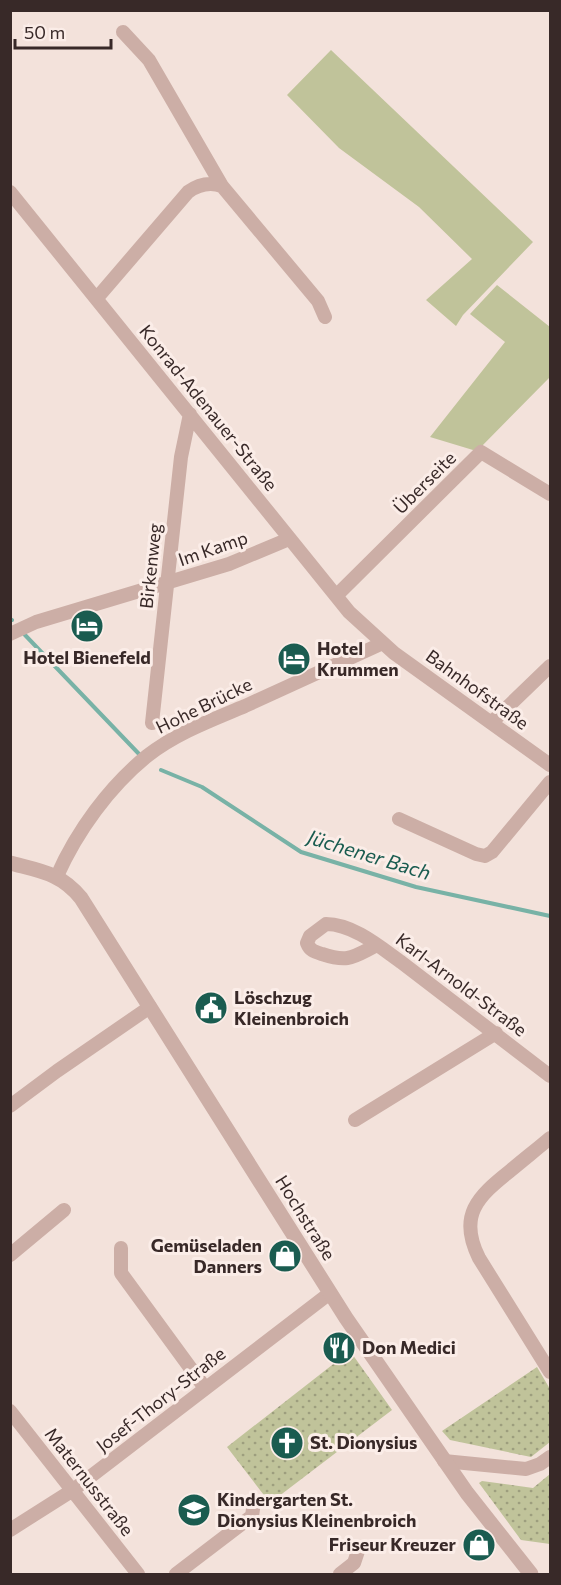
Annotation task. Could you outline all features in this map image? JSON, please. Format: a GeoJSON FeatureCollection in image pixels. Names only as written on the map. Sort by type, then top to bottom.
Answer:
{"type":"FeatureCollection","features":[{"type":"Feature","properties":{"kind":"street"},"geometry":{"type":"LineString","coordinates":[[123,32],[149,60],[222,186],[318,301],[325,317]]}},
{"type":"Feature","properties":{"kind":"street"},"geometry":{"type":"LineString","coordinates":[[97,298],[188,192],[202,185],[222,186]]}},
{"type":"Feature","properties":{"kind":"street","name":"Konrad-Adenauer-Straße"},"geometry":{"type":"LineString","coordinates":[[10,192],[336,596],[383,643]]}},
{"type":"Feature","properties":{"kind":"street","name":"Birkenweg"},"geometry":{"type":"LineString","coordinates":[[152,723],[181,457],[190,414]]}},
{"type":"Feature","properties":{"kind":"street","name":"Überseite"},"geometry":{"type":"LineString","coordinates":[[336,596],[482,452],[550,494]]}},
{"type":"Feature","properties":{"kind":"street","name":"Im Kamp"},"geometry":{"type":"LineString","coordinates":[[10,634],[36,622],[229,564],[289,538]]}},
{"type":"Feature","properties":{"kind":"street","name":"Bahnhofstraße"},"geometry":{"type":"LineString","coordinates":[[383,643],[550,765]]}},
{"type":"Feature","properties":{"kind":"street","name":"Hohe Brücke"},"geometry":{"type":"LineString","coordinates":[[57,876],[72,846],[101,804],[131,770],[155,750],[188,731],[383,643]]}},
{"type":"Feature","properties":{"kind":"street"},"geometry":{"type":"LineString","coordinates":[[491,723],[550,666]]}},
{"type":"Feature","properties":{"kind":"street"},"geometry":{"type":"LineString","coordinates":[[399,819],[476,854],[488,855],[550,782]]}},
{"type":"Feature","properties":{"kind":"street"},"geometry":{"type":"LineString","coordinates":[[10,863],[57,876]]}},
{"type":"Feature","properties":{"kind":"street","name":"Hochstraße"},"geometry":{"type":"LineString","coordinates":[[57,876],[71,886],[81,898],[330,1293],[478,1509],[531,1575]]}},
{"type":"Feature","properties":{"kind":"street","name":"Karl-Arnold-Straße"},"geometry":{"type":"LineString","coordinates":[[377,945],[550,1076]]}},
{"type":"Feature","properties":{"kind":"street"},"geometry":{"type":"LineString","coordinates":[[10,1106],[150,1007]]}},
{"type":"Feature","properties":{"kind":"street"},"geometry":{"type":"LineString","coordinates":[[355,1120],[496,1034]]}},
{"type":"Feature","properties":{"kind":"street"},"geometry":{"type":"LineString","coordinates":[[550,1138],[483,1194],[473,1209],[470,1225],[472,1242],[479,1258],[550,1372]]}},
{"type":"Feature","properties":{"kind":"street"},"geometry":{"type":"LineString","coordinates":[[10,1255],[64,1210]]}},
{"type":"Feature","properties":{"kind":"street"},"geometry":{"type":"LineString","coordinates":[[121,1248],[121,1273],[205,1388]]}},
{"type":"Feature","properties":{"kind":"street","name":"Josef-Thory-Straße"},"geometry":{"type":"LineString","coordinates":[[10,1530],[73,1490],[330,1293]]}},
{"type":"Feature","properties":{"kind":"street","name":"Maternusstraße"},"geometry":{"type":"LineString","coordinates":[[10,1411],[138,1575]]}},
{"type":"Feature","properties":{"kind":"street"},"geometry":{"type":"LineString","coordinates":[[444,1461],[526,1468],[535,1466],[550,1457]]}},
{"type":"Feature","properties":{"kind":"street"},"geometry":{"type":"LineString","coordinates":[[176,1575],[252,1516],[254,1502]]}},
{"type":"Feature","properties":{"kind":"street"},"geometry":{"type":"LineString","coordinates":[[340,1575],[354,1563],[359,1548]]}},
{"type":"Feature","properties":{"kind":"green space"},"geometry":{"type":"Polygon","coordinates":[[[331,50],[533,242],[463,315],[456,326],[426,300],[472,259],[419,207],[339,148],[287,95],[331,50]]]}},
{"type":"Feature","properties":{"kind":"green space"},"geometry":{"type":"Polygon","coordinates":[[[497,285],[550,327],[550,377],[479,449],[473,450],[430,437],[505,342],[470,314],[497,285]]]}},
{"type":"Feature","properties":{"kind":"green space"},"geometry":{"type":"Polygon","coordinates":[[[350,1351],[392,1410],[270,1503],[227,1447],[350,1351]]]}},
{"type":"Feature","properties":{"kind":"green space"},"geometry":{"type":"Polygon","coordinates":[[[537,1367],[550,1389],[550,1442],[531,1457],[450,1440],[442,1431],[537,1367]]]}},
{"type":"Feature","properties":{"kind":"green space"},"geometry":{"type":"Polygon","coordinates":[[[550,1474],[550,1544],[521,1540],[479,1483],[482,1481],[533,1488],[550,1474]]]}},
{"type":"Feature","properties":{"kind":"waterway","name":"Jüchener Bach"},"geometry":{"type":"LineString","coordinates":[[25,635],[139,754]]}},
{"type":"Feature","properties":{"kind":"waterway","name":"Jüchener Bach"},"geometry":{"type":"LineString","coordinates":[[161,770],[202,787],[301,852],[416,887],[550,916]]}},
{"type":"Feature","properties":{"kind":"place","name":"Hotel Bienefeld"},"geometry":{"type":"Point","coordinates":[87,626]}},
{"type":"Feature","properties":{"kind":"place","name":"Hotel Krummen"},"geometry":{"type":"Point","coordinates":[294,659]}},
{"type":"Feature","properties":{"kind":"place","name":"Löschzug Kleinenbroich"},"geometry":{"type":"Point","coordinates":[211,1008]}},
{"type":"Feature","properties":{"kind":"place","name":"Gemüseladen Danners"},"geometry":{"type":"Point","coordinates":[285,1256]}},
{"type":"Feature","properties":{"kind":"place","name":"Don Medici"},"geometry":{"type":"Point","coordinates":[339,1348]}},
{"type":"Feature","properties":{"kind":"place","name":"St. Dionysius"},"geometry":{"type":"Point","coordinates":[287,1443]}},
{"type":"Feature","properties":{"kind":"place","name":"Kindergarten St. Dionysius Kleinenbroich"},"geometry":{"type":"Point","coordinates":[194,1510]}},
{"type":"Feature","properties":{"kind":"place","name":"Friseur Kreuzer"},"geometry":{"type":"Point","coordinates":[479,1545]}}]}
